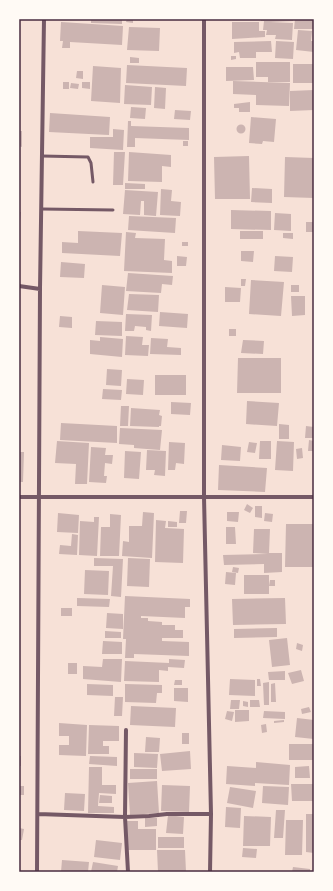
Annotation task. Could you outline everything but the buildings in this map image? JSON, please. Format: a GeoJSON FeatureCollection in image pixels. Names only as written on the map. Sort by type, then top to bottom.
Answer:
{"type":"FeatureCollection","features":[{"type":"Feature","properties":{"kind":"street"},"geometry":{"type":"LineString","coordinates":[[37,872],[40,289],[44,19]]}},
{"type":"Feature","properties":{"kind":"street"},"geometry":{"type":"LineString","coordinates":[[204,19],[204,497],[210,872]]}},
{"type":"Feature","properties":{"kind":"street"},"geometry":{"type":"LineString","coordinates":[[19,286],[40,289]]}},
{"type":"Feature","properties":{"kind":"street"},"geometry":{"type":"LineString","coordinates":[[19,497],[314,497]]}},
{"type":"Feature","properties":{"kind":"street"},"geometry":{"type":"LineString","coordinates":[[126,730],[125,816],[128,872]]}},
{"type":"Feature","properties":{"kind":"street"},"geometry":{"type":"LineString","coordinates":[[38,814],[148,816],[167,814],[210,814]]}},
{"type":"Feature","properties":{"kind":"lane"},"geometry":{"type":"LineString","coordinates":[[42,156],[88,157],[91,163],[93,182]]}},
{"type":"Feature","properties":{"kind":"lane"},"geometry":{"type":"LineString","coordinates":[[42,210],[113,210]]}}]}
